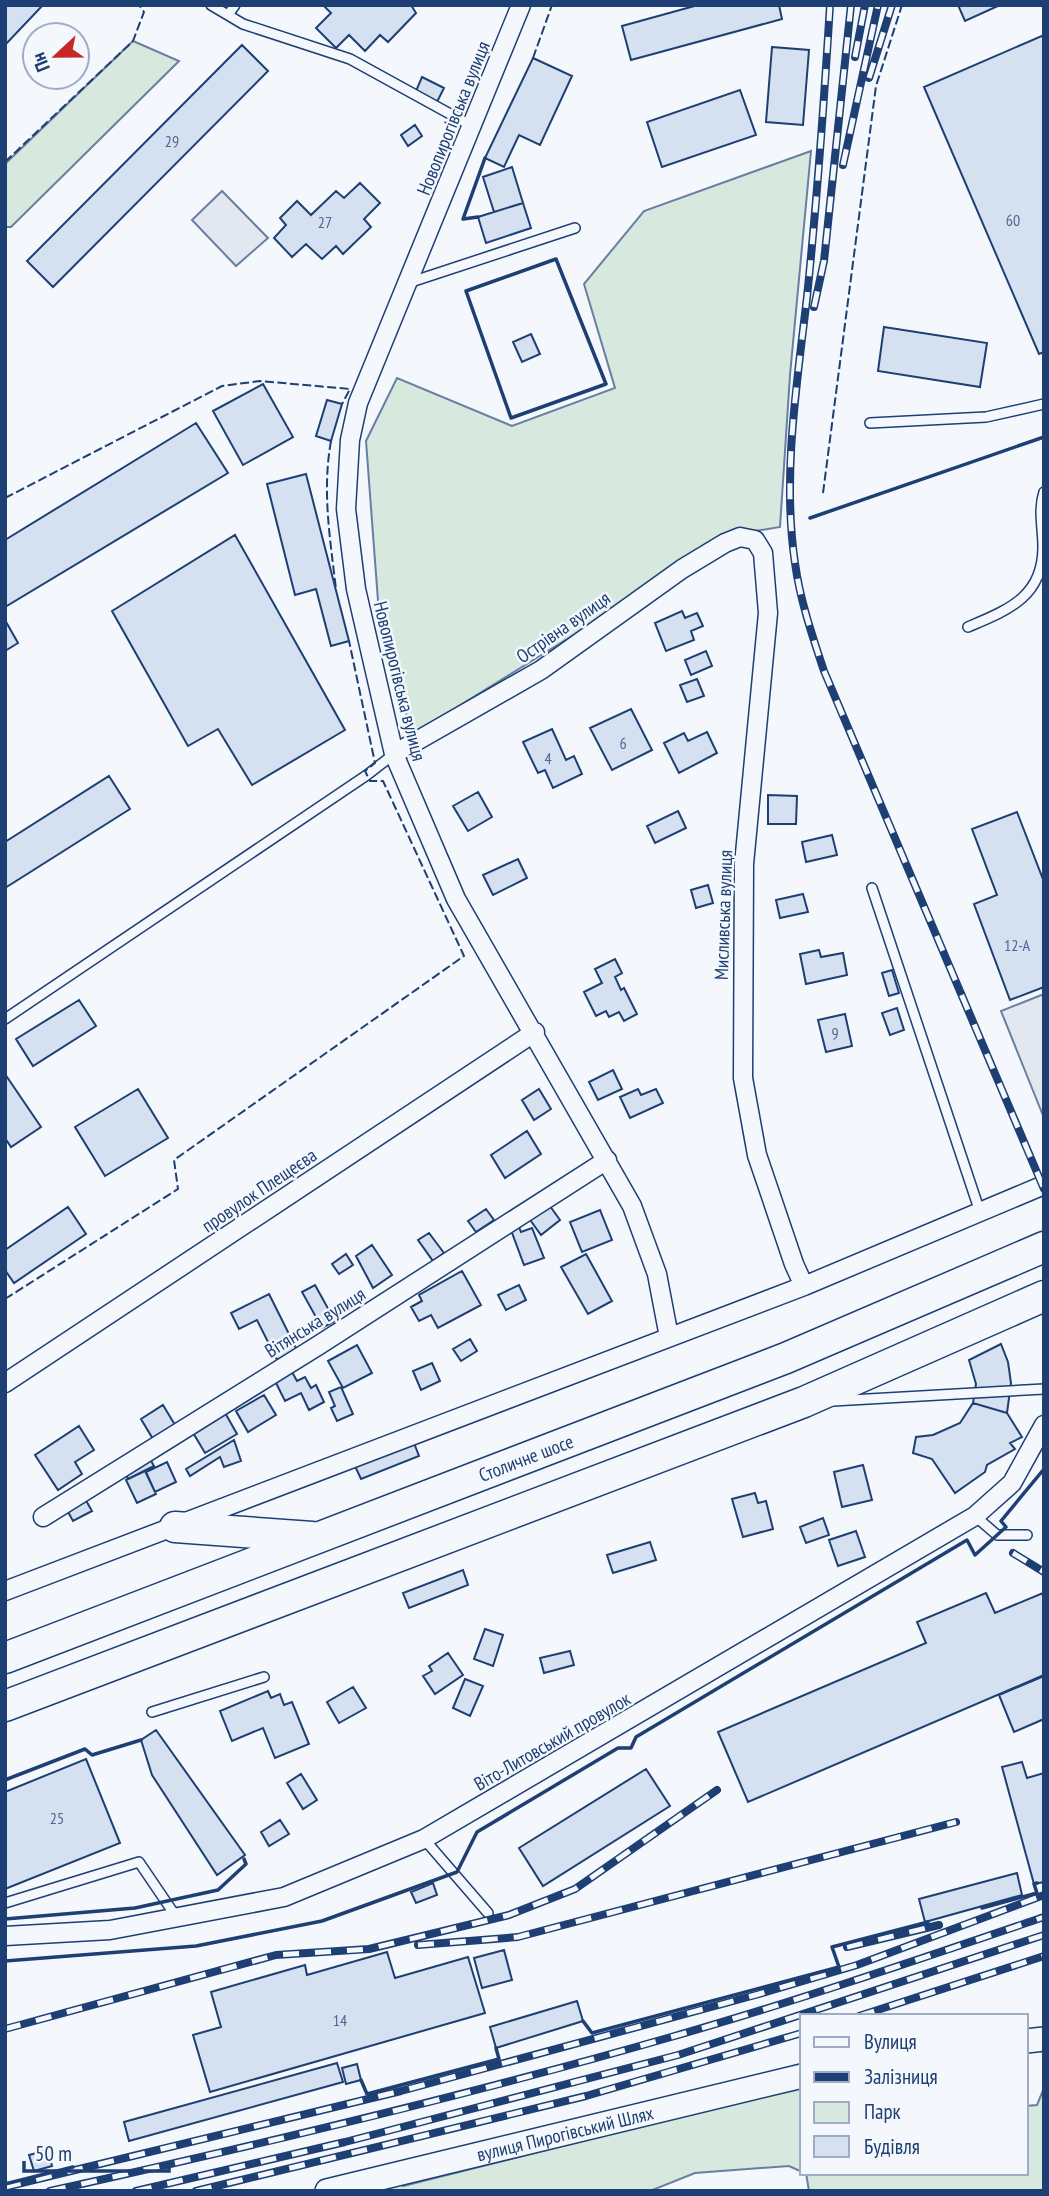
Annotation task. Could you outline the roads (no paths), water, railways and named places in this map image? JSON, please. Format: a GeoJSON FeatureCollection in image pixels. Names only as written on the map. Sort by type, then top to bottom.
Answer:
{"type":"FeatureCollection","features":[{"type":"Feature","properties":{"kind":"highway","name":"Столичне шосе"},"geometry":{"type":"LineString","coordinates":[[5,1658],[786,1358],[1044,1247]]}},
{"type":"Feature","properties":{"kind":"highway"},"geometry":{"type":"LineString","coordinates":[[5,1706],[804,1402],[1044,1296]]}},
{"type":"Feature","properties":{"kind":"highway"},"geometry":{"type":"LineString","coordinates":[[175,1527],[323,1538]]}},
{"type":"Feature","properties":{"kind":"street","name":"Новопирогівська вулиця"},"geometry":{"type":"LineString","coordinates":[[521,5],[358,403],[350,440],[346,509],[356,589],[394,754],[456,899],[607,1160],[646,1239],[669,1337]]}},
{"type":"Feature","properties":{"kind":"street","name":"Острівна вулиця"},"geometry":{"type":"LineString","coordinates":[[394,754],[541,670],[682,569],[725,543],[740,537],[755,540]]}},
{"type":"Feature","properties":{"kind":"street","name":"Мисливська вулиця"},"geometry":{"type":"LineString","coordinates":[[755,540],[764,553],[768,613],[744,864],[743,1078],[757,1155],[793,1264],[804,1286]]}},
{"type":"Feature","properties":{"kind":"street","name":"провулок Плещеєва"},"geometry":{"type":"LineString","coordinates":[[5,1383],[535,1032]]}},
{"type":"Feature","properties":{"kind":"street","name":"Вітянська вулиця"},"geometry":{"type":"LineString","coordinates":[[43,1517],[319,1345],[607,1160]]}},
{"type":"Feature","properties":{"kind":"street"},"geometry":{"type":"LineString","coordinates":[[5,1591],[804,1286],[1044,1185]]}},
{"type":"Feature","properties":{"kind":"street","name":"Віто-Литовський провулок"},"geometry":{"type":"LineString","coordinates":[[5,1936],[110,1930],[284,1897],[424,1839],[975,1516],[1012,1483],[1044,1425]]}},
{"type":"Feature","properties":{"kind":"street","name":"вулиця Пирогівський Шлях"},"geometry":{"type":"LineString","coordinates":[[327,2191],[357,2188],[800,2077]]}},
{"type":"Feature","properties":{"kind":"lane"},"geometry":{"type":"LineString","coordinates":[[211,5],[243,24],[350,59],[473,126]]}},
{"type":"Feature","properties":{"kind":"lane"},"geometry":{"type":"LineString","coordinates":[[228,15],[235,5]]}},
{"type":"Feature","properties":{"kind":"lane"},"geometry":{"type":"LineString","coordinates":[[408,284],[575,228]]}},
{"type":"Feature","properties":{"kind":"lane"},"geometry":{"type":"LineString","coordinates":[[870,423],[986,417],[1044,404]]}},
{"type":"Feature","properties":{"kind":"lane"},"geometry":{"type":"LineString","coordinates":[[968,627],[1006,611],[1024,597],[1041,575],[1041,503],[1044,492]]}},
{"type":"Feature","properties":{"kind":"lane"},"geometry":{"type":"LineString","coordinates":[[5,1019],[367,775],[394,754]]}},
{"type":"Feature","properties":{"kind":"lane"},"geometry":{"type":"LineString","coordinates":[[872,888],[980,1212]]}},
{"type":"Feature","properties":{"kind":"lane"},"geometry":{"type":"LineString","coordinates":[[804,1402],[1044,1389]]}},
{"type":"Feature","properties":{"kind":"lane"},"geometry":{"type":"LineString","coordinates":[[975,1516],[997,1535],[1027,1535]]}},
{"type":"Feature","properties":{"kind":"lane"},"geometry":{"type":"LineString","coordinates":[[152,1712],[264,1677]]}},
{"type":"Feature","properties":{"kind":"lane"},"geometry":{"type":"LineString","coordinates":[[424,1839],[488,1913]]}},
{"type":"Feature","properties":{"kind":"lane"},"geometry":{"type":"LineString","coordinates":[[5,1903],[139,1862],[178,1919]]}},
{"type":"Feature","properties":{"kind":"railway"},"geometry":{"type":"LineString","coordinates":[[830,5],[814,224],[790,464],[791,530],[797,577],[824,671],[1044,1189]]}},
{"type":"Feature","properties":{"kind":"railway"},"geometry":{"type":"LineString","coordinates":[[814,307],[824,261],[851,5]]}},
{"type":"Feature","properties":{"kind":"railway"},"geometry":{"type":"LineString","coordinates":[[855,57],[865,5]]}},
{"type":"Feature","properties":{"kind":"railway"},"geometry":{"type":"LineString","coordinates":[[843,165],[878,5]]}},
{"type":"Feature","properties":{"kind":"railway"},"geometry":{"type":"LineString","coordinates":[[869,78],[892,5]]}},
{"type":"Feature","properties":{"kind":"railway"},"geometry":{"type":"LineString","coordinates":[[1013,1553],[1044,1572]]}},
{"type":"Feature","properties":{"kind":"railway"},"geometry":{"type":"LineString","coordinates":[[5,2029],[276,1955],[369,1949],[509,1915],[575,1889],[717,1790]]}},
{"type":"Feature","properties":{"kind":"railway"},"geometry":{"type":"LineString","coordinates":[[418,1945],[518,1937],[956,1822]]}},
{"type":"Feature","properties":{"kind":"railway"},"geometry":{"type":"LineString","coordinates":[[5,2187],[401,2091],[759,1994],[857,1965],[1044,1895]]}},
{"type":"Feature","properties":{"kind":"railway"},"geometry":{"type":"LineString","coordinates":[[50,2191],[362,2119],[594,2059],[812,1994],[1044,1917]]}},
{"type":"Feature","properties":{"kind":"railway"},"geometry":{"type":"LineString","coordinates":[[847,1947],[939,1925]]}},
{"type":"Feature","properties":{"kind":"railway"},"geometry":{"type":"LineString","coordinates":[[803,2014],[1044,1935]]}},
{"type":"Feature","properties":{"kind":"railway"},"geometry":{"type":"LineString","coordinates":[[865,2014],[1044,1956]]}},
{"type":"Feature","properties":{"kind":"railway"},"geometry":{"type":"LineString","coordinates":[[136,2191],[345,2142],[678,2055],[800,2015]]}},
{"type":"Feature","properties":{"kind":"railway"},"geometry":{"type":"LineString","coordinates":[[196,2191],[586,2096],[800,2034]]}}]}
